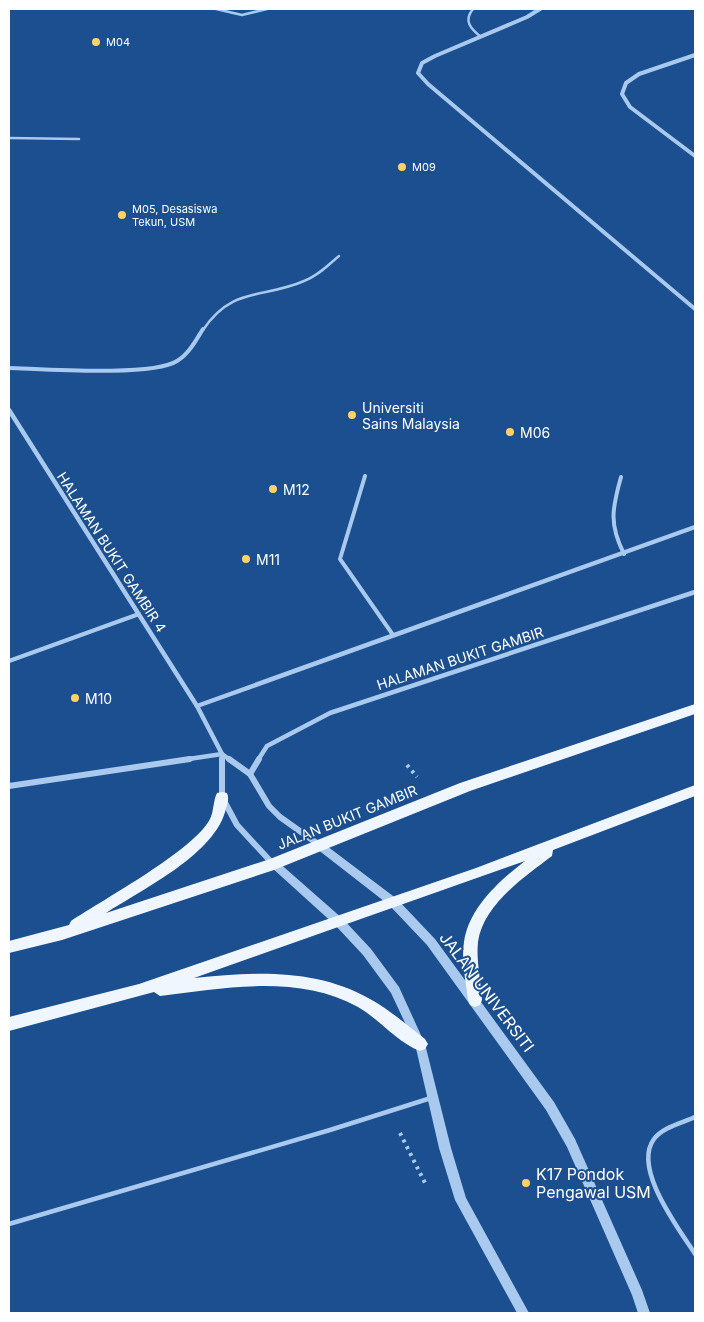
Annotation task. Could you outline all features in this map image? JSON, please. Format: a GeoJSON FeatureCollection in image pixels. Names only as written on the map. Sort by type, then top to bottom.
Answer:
{"type":"FeatureCollection","features":[{"type":"Feature","properties":{"kind":"main road","name":"JALAN BUKIT GAMBIR"},"geometry":{"type":"LineString","coordinates":[[9,947],[62,934],[274,864],[465,787],[695,709]]}},
{"type":"Feature","properties":{"kind":"main road"},"geometry":{"type":"LineString","coordinates":[[9,1024],[139,991],[339,922],[561,842],[695,790]]}},
{"type":"Feature","properties":{"kind":"main road"},"geometry":{"type":"LineString","coordinates":[[62,934],[178,859],[203,839],[217,820],[222,797]]}},
{"type":"Feature","properties":{"kind":"main road"},"geometry":{"type":"LineString","coordinates":[[475,1000],[471,941],[477,923],[496,896],[520,872],[561,842]]}},
{"type":"Feature","properties":{"kind":"main road"},"geometry":{"type":"LineString","coordinates":[[139,991],[252,980],[299,982],[332,988],[362,1002],[420,1044]]}},
{"type":"Feature","properties":{"kind":"street"},"geometry":{"type":"LineString","coordinates":[[540,9],[527,17],[422,63],[418,73],[428,84],[695,309]]}},
{"type":"Feature","properties":{"kind":"street"},"geometry":{"type":"LineString","coordinates":[[695,55],[639,74],[626,83],[622,94],[630,108],[695,156]]}},
{"type":"Feature","properties":{"kind":"street","name":"HALAMAN BUKIT GAMBIR 4"},"geometry":{"type":"LineString","coordinates":[[9,410],[197,706]]}},
{"type":"Feature","properties":{"kind":"street"},"geometry":{"type":"LineString","coordinates":[[197,706],[695,527]]}},
{"type":"Feature","properties":{"kind":"street","name":"HALAMAN BUKIT GAMBIR"},"geometry":{"type":"LineString","coordinates":[[250,774],[267,746],[330,713],[695,592]]}},
{"type":"Feature","properties":{"kind":"street","name":"JALAN UNIVERSITI"},"geometry":{"type":"LineString","coordinates":[[197,706],[222,754],[250,774],[269,806],[392,902],[431,942],[475,1000],[550,1106],[571,1143],[638,1294],[644,1313]]}},
{"type":"Feature","properties":{"kind":"street"},"geometry":{"type":"LineString","coordinates":[[9,786],[222,754]]}},
{"type":"Feature","properties":{"kind":"street","name":"JALAN UNIVERSITI"},"geometry":{"type":"LineString","coordinates":[[222,754],[222,797],[237,825],[274,864],[339,922],[367,952],[395,990],[420,1044],[432,1097],[461,1200],[523,1313]]}},
{"type":"Feature","properties":{"kind":"lane"},"geometry":{"type":"LineString","coordinates":[[216,9],[242,15],[267,9]]}},
{"type":"Feature","properties":{"kind":"lane"},"geometry":{"type":"LineString","coordinates":[[473,9],[469,13],[467,22],[471,30],[481,37]]}},
{"type":"Feature","properties":{"kind":"lane"},"geometry":{"type":"LineString","coordinates":[[9,138],[79,139]]}},
{"type":"Feature","properties":{"kind":"lane"},"geometry":{"type":"LineString","coordinates":[[9,368],[145,370],[174,364],[189,352],[218,310],[229,302],[305,281],[320,272],[339,256]]}},
{"type":"Feature","properties":{"kind":"lane"},"geometry":{"type":"LineString","coordinates":[[365,476],[340,559],[393,635]]}},
{"type":"Feature","properties":{"kind":"lane"},"geometry":{"type":"LineString","coordinates":[[621,477],[611,514],[613,535],[624,554]]}},
{"type":"Feature","properties":{"kind":"lane"},"geometry":{"type":"LineString","coordinates":[[9,661],[138,614]]}},
{"type":"Feature","properties":{"kind":"lane"},"geometry":{"type":"LineString","coordinates":[[9,1224],[330,1130],[432,1097]]}},
{"type":"Feature","properties":{"kind":"lane"},"geometry":{"type":"LineString","coordinates":[[695,1117],[665,1131],[653,1140],[647,1152],[647,1166],[652,1181],[695,1254]]}},
{"type":"Feature","properties":{"kind":"place","name":"M04"},"geometry":{"type":"Point","coordinates":[96,42]}},
{"type":"Feature","properties":{"kind":"place","name":"M09"},"geometry":{"type":"Point","coordinates":[402,167]}},
{"type":"Feature","properties":{"kind":"place","name":"M05, Desasiswa Tekun, USM"},"geometry":{"type":"Point","coordinates":[122,215]}},
{"type":"Feature","properties":{"kind":"place","name":"Universiti Sains Malaysia"},"geometry":{"type":"Point","coordinates":[352,415]}},
{"type":"Feature","properties":{"kind":"place","name":"M06"},"geometry":{"type":"Point","coordinates":[510,432]}},
{"type":"Feature","properties":{"kind":"place","name":"M12"},"geometry":{"type":"Point","coordinates":[273,489]}},
{"type":"Feature","properties":{"kind":"place","name":"M11"},"geometry":{"type":"Point","coordinates":[246,559]}},
{"type":"Feature","properties":{"kind":"place","name":"M10"},"geometry":{"type":"Point","coordinates":[75,698]}},
{"type":"Feature","properties":{"kind":"place","name":"K17 Pondok Pengawal USM"},"geometry":{"type":"Point","coordinates":[526,1183]}}]}
